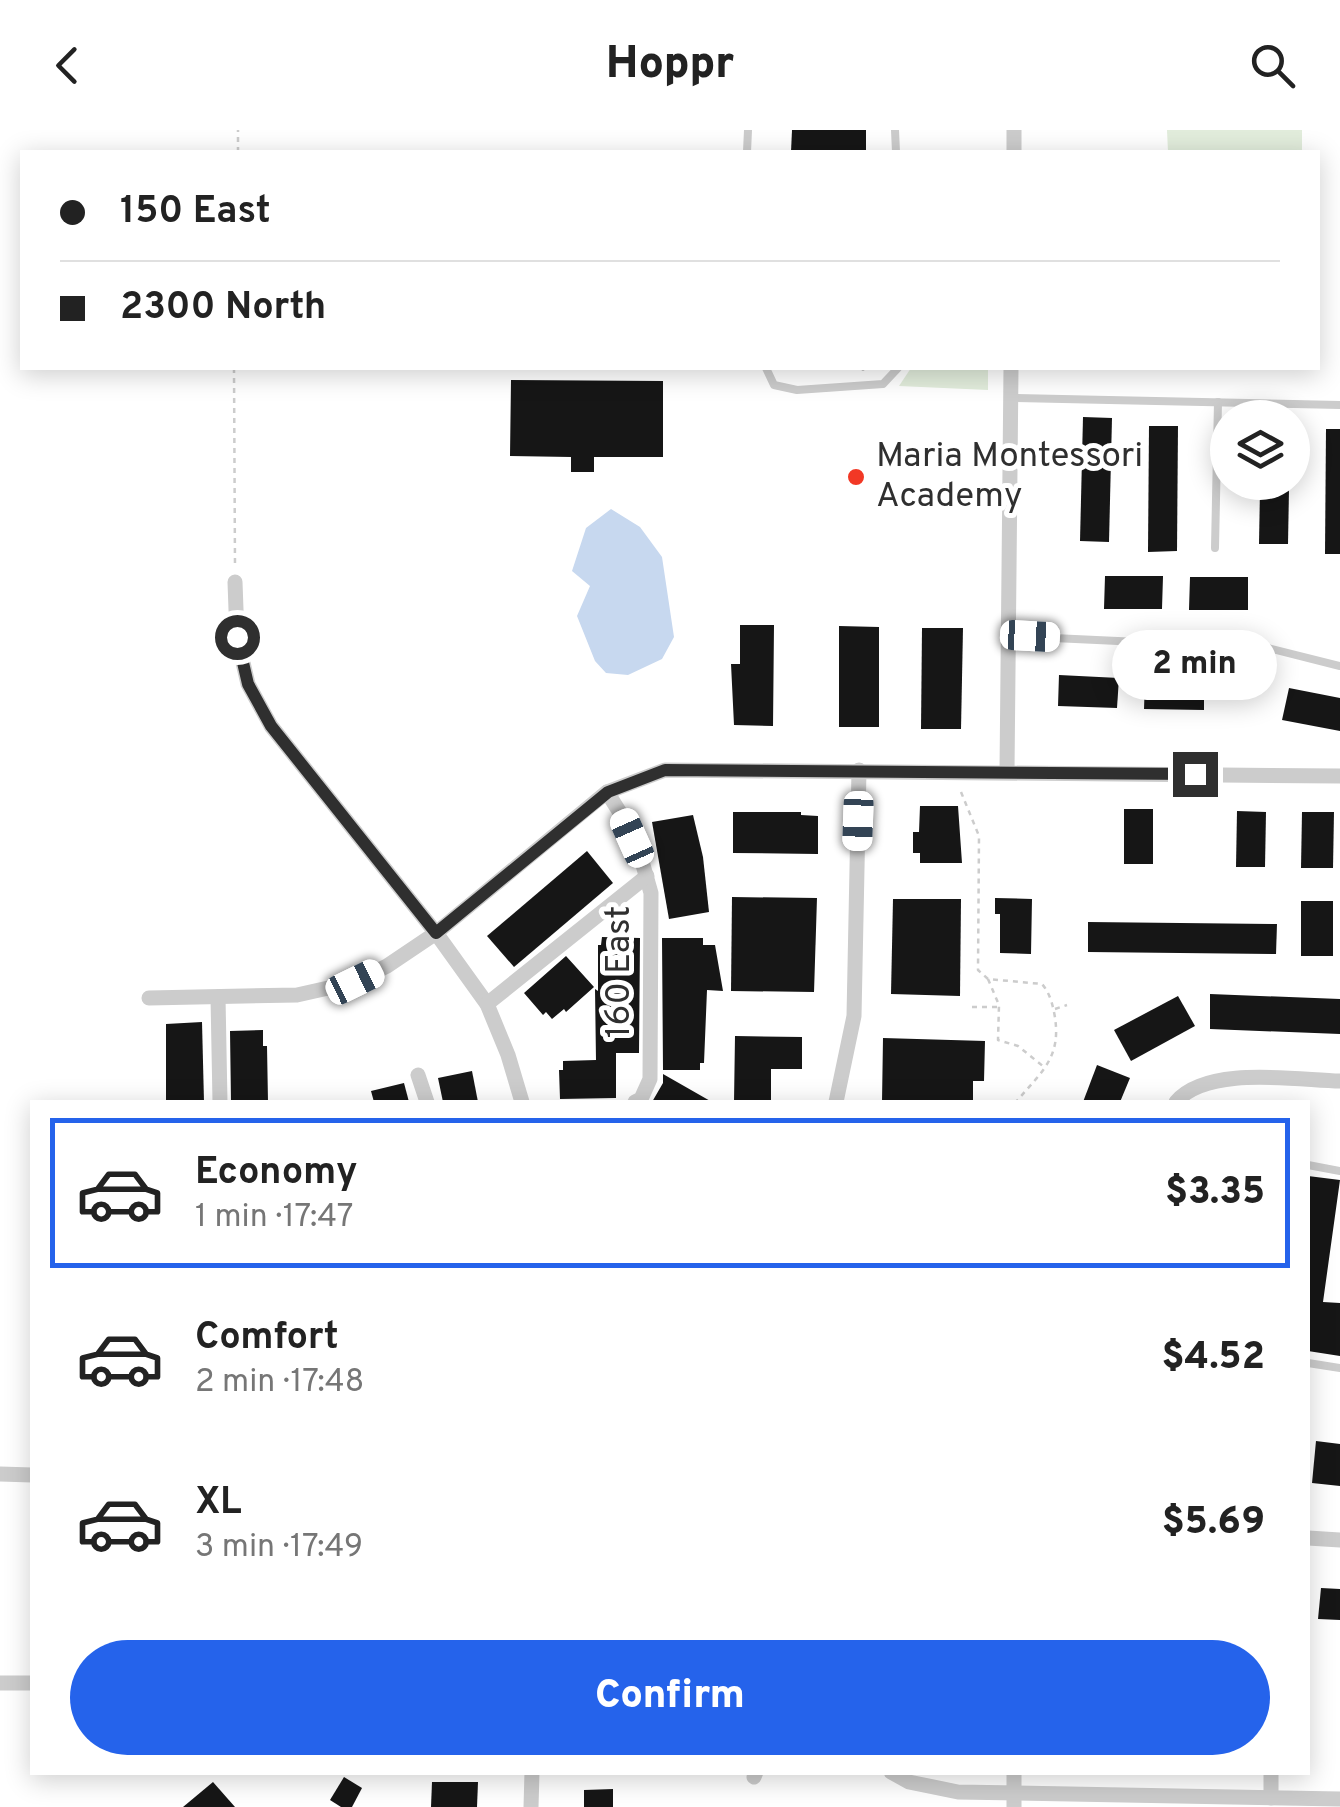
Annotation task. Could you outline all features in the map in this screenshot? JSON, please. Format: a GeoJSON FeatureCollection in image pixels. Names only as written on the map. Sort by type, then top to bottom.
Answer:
{"type":"FeatureCollection","features":[{"type":"Feature","properties":{"kind":"street"},"geometry":{"type":"LineString","coordinates":[[1006,772],[1011,370]]}},
{"type":"Feature","properties":{"kind":"street"},"geometry":{"type":"LineString","coordinates":[[235,582],[237,637],[248,684],[271,726],[436,933],[486,1004],[521,1100]]}},
{"type":"Feature","properties":{"kind":"street"},"geometry":{"type":"LineString","coordinates":[[149,998],[297,995],[355,982],[436,933],[608,792],[665,770],[1340,776]]}},
{"type":"Feature","properties":{"kind":"street"},"geometry":{"type":"LineString","coordinates":[[836,1100],[854,1016],[860,770]]}},
{"type":"Feature","properties":{"kind":"street","name":"160 East"},"geometry":{"type":"LineString","coordinates":[[608,792],[624,818],[647,876],[652,909],[650,1079],[639,1100]]}},
{"type":"Feature","properties":{"kind":"street"},"geometry":{"type":"LineString","coordinates":[[486,1004],[647,876]]}},
{"type":"Feature","properties":{"kind":"street"},"geometry":{"type":"LineString","coordinates":[[218,998],[220,1100]]}},
{"type":"Feature","properties":{"kind":"street"},"geometry":{"type":"LineString","coordinates":[[418,1075],[427,1100]]}},
{"type":"Feature","properties":{"kind":"street"},"geometry":{"type":"LineString","coordinates":[[1179,1099],[1204,1084],[1231,1079],[1340,1081]]}},
{"type":"Feature","properties":{"kind":"street"},"geometry":{"type":"LineString","coordinates":[[0,1474],[30,1475]]}},
{"type":"Feature","properties":{"kind":"street"},"geometry":{"type":"LineString","coordinates":[[1310,1538],[1340,1540]]}},
{"type":"Feature","properties":{"kind":"street"},"geometry":{"type":"LineString","coordinates":[[0,1683],[30,1684]]}},
{"type":"Feature","properties":{"kind":"street"},"geometry":{"type":"LineString","coordinates":[[531,1807],[532,1775]]}},
{"type":"Feature","properties":{"kind":"street"},"geometry":{"type":"LineString","coordinates":[[896,1775],[909,1782],[1014,1800],[1340,1800]]}},
{"type":"Feature","properties":{"kind":"street"},"geometry":{"type":"LineString","coordinates":[[1271,1775],[1271,1798]]}},
{"type":"Feature","properties":{"kind":"lane"},"geometry":{"type":"LineString","coordinates":[[767,370],[774,385],[797,390],[883,384],[896,370]]}},
{"type":"Feature","properties":{"kind":"lane"},"geometry":{"type":"LineString","coordinates":[[1011,398],[1210,402]]}},
{"type":"Feature","properties":{"kind":"lane"},"geometry":{"type":"LineString","coordinates":[[1310,404],[1340,405]]}},
{"type":"Feature","properties":{"kind":"lane"},"geometry":{"type":"LineString","coordinates":[[1216,548],[1217,500]]}},
{"type":"Feature","properties":{"kind":"lane"},"geometry":{"type":"LineString","coordinates":[[1008,636],[1268,648],[1340,666]]}},
{"type":"Feature","properties":{"kind":"lane"},"geometry":{"type":"LineString","coordinates":[[1310,1166],[1340,1171]]}},
{"type":"Feature","properties":{"kind":"lane"},"geometry":{"type":"LineString","coordinates":[[1310,1363],[1340,1368]]}},
{"type":"Feature","properties":{"kind":"path"},"geometry":{"type":"LineString","coordinates":[[234,370],[235,582]]}},
{"type":"Feature","properties":{"kind":"path"},"geometry":{"type":"LineString","coordinates":[[961,792],[979,836],[977,962],[999,1006],[998,1040],[1018,1046],[1045,1068]]}},
{"type":"Feature","properties":{"kind":"path"},"geometry":{"type":"LineString","coordinates":[[988,980],[1042,984],[1054,1010],[1056,1051],[1018,1100]]}},
{"type":"Feature","properties":{"kind":"path"},"geometry":{"type":"LineString","coordinates":[[972,1007],[1007,1005]]}},
{"type":"Feature","properties":{"kind":"path"},"geometry":{"type":"LineString","coordinates":[[1054,1010],[1067,1005]]}},
{"type":"Feature","properties":{"kind":"path"},"geometry":{"type":"LineString","coordinates":[[1016,1091],[1022,1096]]}},
{"type":"Feature","properties":{"kind":"green space"},"geometry":{"type":"Polygon","coordinates":[[[1167,130],[1302,130],[1302,150],[1168,150],[1167,130]]]}},
{"type":"Feature","properties":{"kind":"green space"},"geometry":{"type":"Polygon","coordinates":[[[910,370],[988,370],[988,390],[899,386],[910,370]]]}},
{"type":"Feature","properties":{"kind":"water"},"geometry":{"type":"Polygon","coordinates":[[[611,509],[640,527],[662,557],[674,637],[662,659],[628,675],[606,673],[595,661],[577,616],[590,586],[572,571],[586,528],[611,509]]]}},
{"type":"Feature","properties":{"kind":"building"},"geometry":{"type":"Polygon","coordinates":[[[792,130],[866,130],[866,150],[791,150],[792,130]]]}},
{"type":"Feature","properties":{"kind":"building"},"geometry":{"type":"Polygon","coordinates":[[[511,380],[663,381],[663,457],[594,457],[594,472],[571,472],[571,457],[510,456],[511,380]]]}},
{"type":"Feature","properties":{"kind":"building"},"geometry":{"type":"Polygon","coordinates":[[[1083,417],[1112,418],[1109,542],[1080,541],[1083,417]]]}},
{"type":"Feature","properties":{"kind":"building"},"geometry":{"type":"Polygon","coordinates":[[[1149,426],[1178,426],[1177,551],[1148,552],[1149,426]]]}},
{"type":"Feature","properties":{"kind":"building"},"geometry":{"type":"Polygon","coordinates":[[[1326,429],[1340,429],[1340,554],[1325,554],[1326,429]]]}},
{"type":"Feature","properties":{"kind":"building"},"geometry":{"type":"Polygon","coordinates":[[[1260,500],[1289,500],[1288,544],[1259,544],[1260,500]]]}},
{"type":"Feature","properties":{"kind":"building"},"geometry":{"type":"Polygon","coordinates":[[[1105,576],[1163,576],[1162,609],[1104,609],[1105,576]]]}},
{"type":"Feature","properties":{"kind":"building"},"geometry":{"type":"Polygon","coordinates":[[[1190,577],[1248,577],[1248,610],[1189,610],[1190,577]]]}},
{"type":"Feature","properties":{"kind":"building"},"geometry":{"type":"Polygon","coordinates":[[[740,625],[774,625],[773,726],[734,725],[731,664],[740,664],[740,625]]]}},
{"type":"Feature","properties":{"kind":"building"},"geometry":{"type":"Polygon","coordinates":[[[839,626],[879,627],[879,727],[839,727],[839,626]]]}},
{"type":"Feature","properties":{"kind":"building"},"geometry":{"type":"Polygon","coordinates":[[[922,628],[963,628],[961,729],[921,729],[922,628]]]}},
{"type":"Feature","properties":{"kind":"building"},"geometry":{"type":"Polygon","coordinates":[[[1059,675],[1119,678],[1117,708],[1058,706],[1059,675]]]}},
{"type":"Feature","properties":{"kind":"building"},"geometry":{"type":"Polygon","coordinates":[[[1145,678],[1204,679],[1204,710],[1144,709],[1145,678]]]}},
{"type":"Feature","properties":{"kind":"building"},"geometry":{"type":"Polygon","coordinates":[[[1289,688],[1340,698],[1340,731],[1282,720],[1289,688]]]}},
{"type":"Feature","properties":{"kind":"building"},"geometry":{"type":"Polygon","coordinates":[[[920,806],[958,806],[962,863],[920,863],[920,853],[913,853],[913,832],[919,832],[920,806]]]}},
{"type":"Feature","properties":{"kind":"building"},"geometry":{"type":"Polygon","coordinates":[[[1124,809],[1153,809],[1153,864],[1124,864],[1124,809]]]}},
{"type":"Feature","properties":{"kind":"building"},"geometry":{"type":"Polygon","coordinates":[[[1237,811],[1266,812],[1265,867],[1236,867],[1237,811]]]}},
{"type":"Feature","properties":{"kind":"building"},"geometry":{"type":"Polygon","coordinates":[[[733,812],[801,812],[818,816],[818,854],[733,853],[733,812]]]}},
{"type":"Feature","properties":{"kind":"building"},"geometry":{"type":"Polygon","coordinates":[[[1302,812],[1334,812],[1333,868],[1301,868],[1302,812]]]}},
{"type":"Feature","properties":{"kind":"building"},"geometry":{"type":"Polygon","coordinates":[[[693,815],[703,857],[709,912],[669,919],[652,822],[693,815]]]}},
{"type":"Feature","properties":{"kind":"building"},"geometry":{"type":"Polygon","coordinates":[[[587,851],[613,883],[514,967],[487,936],[587,851]]]}},
{"type":"Feature","properties":{"kind":"building"},"geometry":{"type":"Polygon","coordinates":[[[732,897],[817,898],[814,992],[731,991],[732,897]]]}},
{"type":"Feature","properties":{"kind":"building"},"geometry":{"type":"Polygon","coordinates":[[[995,898],[1032,899],[1031,954],[1000,953],[1000,914],[995,914],[995,898]]]}},
{"type":"Feature","properties":{"kind":"building"},"geometry":{"type":"Polygon","coordinates":[[[893,899],[961,899],[960,996],[891,994],[893,899]]]}},
{"type":"Feature","properties":{"kind":"building"},"geometry":{"type":"Polygon","coordinates":[[[1301,901],[1333,901],[1333,956],[1301,956],[1301,901]]]}},
{"type":"Feature","properties":{"kind":"building"},"geometry":{"type":"Polygon","coordinates":[[[1088,922],[1277,924],[1276,954],[1088,952],[1088,922]]]}},
{"type":"Feature","properties":{"kind":"building"},"geometry":{"type":"Polygon","coordinates":[[[602,937],[640,938],[639,1053],[616,1053],[616,1098],[560,1099],[559,1070],[563,1070],[563,1061],[596,1060],[595,989],[598,991],[598,945],[602,937]]]}},
{"type":"Feature","properties":{"kind":"building"},"geometry":{"type":"Polygon","coordinates":[[[662,938],[703,938],[703,945],[715,945],[723,991],[707,990],[704,1063],[700,1063],[700,1070],[663,1070],[662,938]]]}},
{"type":"Feature","properties":{"kind":"building"},"geometry":{"type":"Polygon","coordinates":[[[566,956],[594,987],[552,1019],[546,1012],[543,1015],[524,993],[566,956]]]}},
{"type":"Feature","properties":{"kind":"building"},"geometry":{"type":"Polygon","coordinates":[[[1210,994],[1340,999],[1340,1034],[1210,1029],[1210,994]]]}},
{"type":"Feature","properties":{"kind":"building"},"geometry":{"type":"Polygon","coordinates":[[[1178,996],[1195,1026],[1131,1061],[1114,1030],[1178,996]]]}},
{"type":"Feature","properties":{"kind":"building"},"geometry":{"type":"Polygon","coordinates":[[[202,1022],[204,1100],[166,1100],[166,1024],[202,1022]]]}},
{"type":"Feature","properties":{"kind":"building"},"geometry":{"type":"Polygon","coordinates":[[[263,1030],[268,1100],[231,1100],[230,1031],[263,1030]]]}},
{"type":"Feature","properties":{"kind":"building"},"geometry":{"type":"Polygon","coordinates":[[[735,1036],[802,1037],[802,1069],[771,1069],[771,1100],[734,1100],[735,1036]]]}},
{"type":"Feature","properties":{"kind":"building"},"geometry":{"type":"Polygon","coordinates":[[[883,1038],[985,1041],[984,1081],[973,1081],[973,1100],[882,1100],[883,1038]]]}},
{"type":"Feature","properties":{"kind":"building"},"geometry":{"type":"Polygon","coordinates":[[[1097,1065],[1130,1078],[1121,1100],[1084,1100],[1097,1065]]]}},
{"type":"Feature","properties":{"kind":"building"},"geometry":{"type":"Polygon","coordinates":[[[472,1071],[478,1100],[443,1100],[438,1078],[472,1071]]]}},
{"type":"Feature","properties":{"kind":"building"},"geometry":{"type":"Polygon","coordinates":[[[663,1074],[708,1100],[653,1100],[663,1083],[663,1074]]]}},
{"type":"Feature","properties":{"kind":"building"},"geometry":{"type":"Polygon","coordinates":[[[404,1083],[408,1100],[373,1100],[371,1091],[404,1083]]]}},
{"type":"Feature","properties":{"kind":"building"},"geometry":{"type":"Polygon","coordinates":[[[1310,1176],[1340,1180],[1323,1302],[1340,1303],[1340,1356],[1310,1351],[1310,1176]]]}},
{"type":"Feature","properties":{"kind":"building"},"geometry":{"type":"Polygon","coordinates":[[[1316,1441],[1340,1444],[1340,1486],[1312,1483],[1316,1441]]]}},
{"type":"Feature","properties":{"kind":"building"},"geometry":{"type":"Polygon","coordinates":[[[1321,1588],[1340,1589],[1340,1620],[1318,1619],[1321,1588]]]}},
{"type":"Feature","properties":{"kind":"building"},"geometry":{"type":"Polygon","coordinates":[[[344,1777],[362,1788],[352,1807],[341,1807],[330,1800],[344,1777]]]}},
{"type":"Feature","properties":{"kind":"building"},"geometry":{"type":"Polygon","coordinates":[[[213,1782],[235,1807],[183,1807],[213,1782]]]}},
{"type":"Feature","properties":{"kind":"building"},"geometry":{"type":"Polygon","coordinates":[[[432,1782],[478,1782],[477,1807],[431,1807],[432,1782]]]}},
{"type":"Feature","properties":{"kind":"building"},"geometry":{"type":"Polygon","coordinates":[[[613,1789],[613,1807],[584,1807],[584,1790],[613,1789]]]}},
{"type":"Feature","properties":{"kind":"place","name":"Maria Montessori Academy"},"geometry":{"type":"Point","coordinates":[856,477]}},
{"type":"Feature","properties":{"kind":"route"},"geometry":{"type":"LineString","coordinates":[[237,637],[248,684],[271,726],[436,933],[608,792],[665,770],[1195,774]]}}]}
